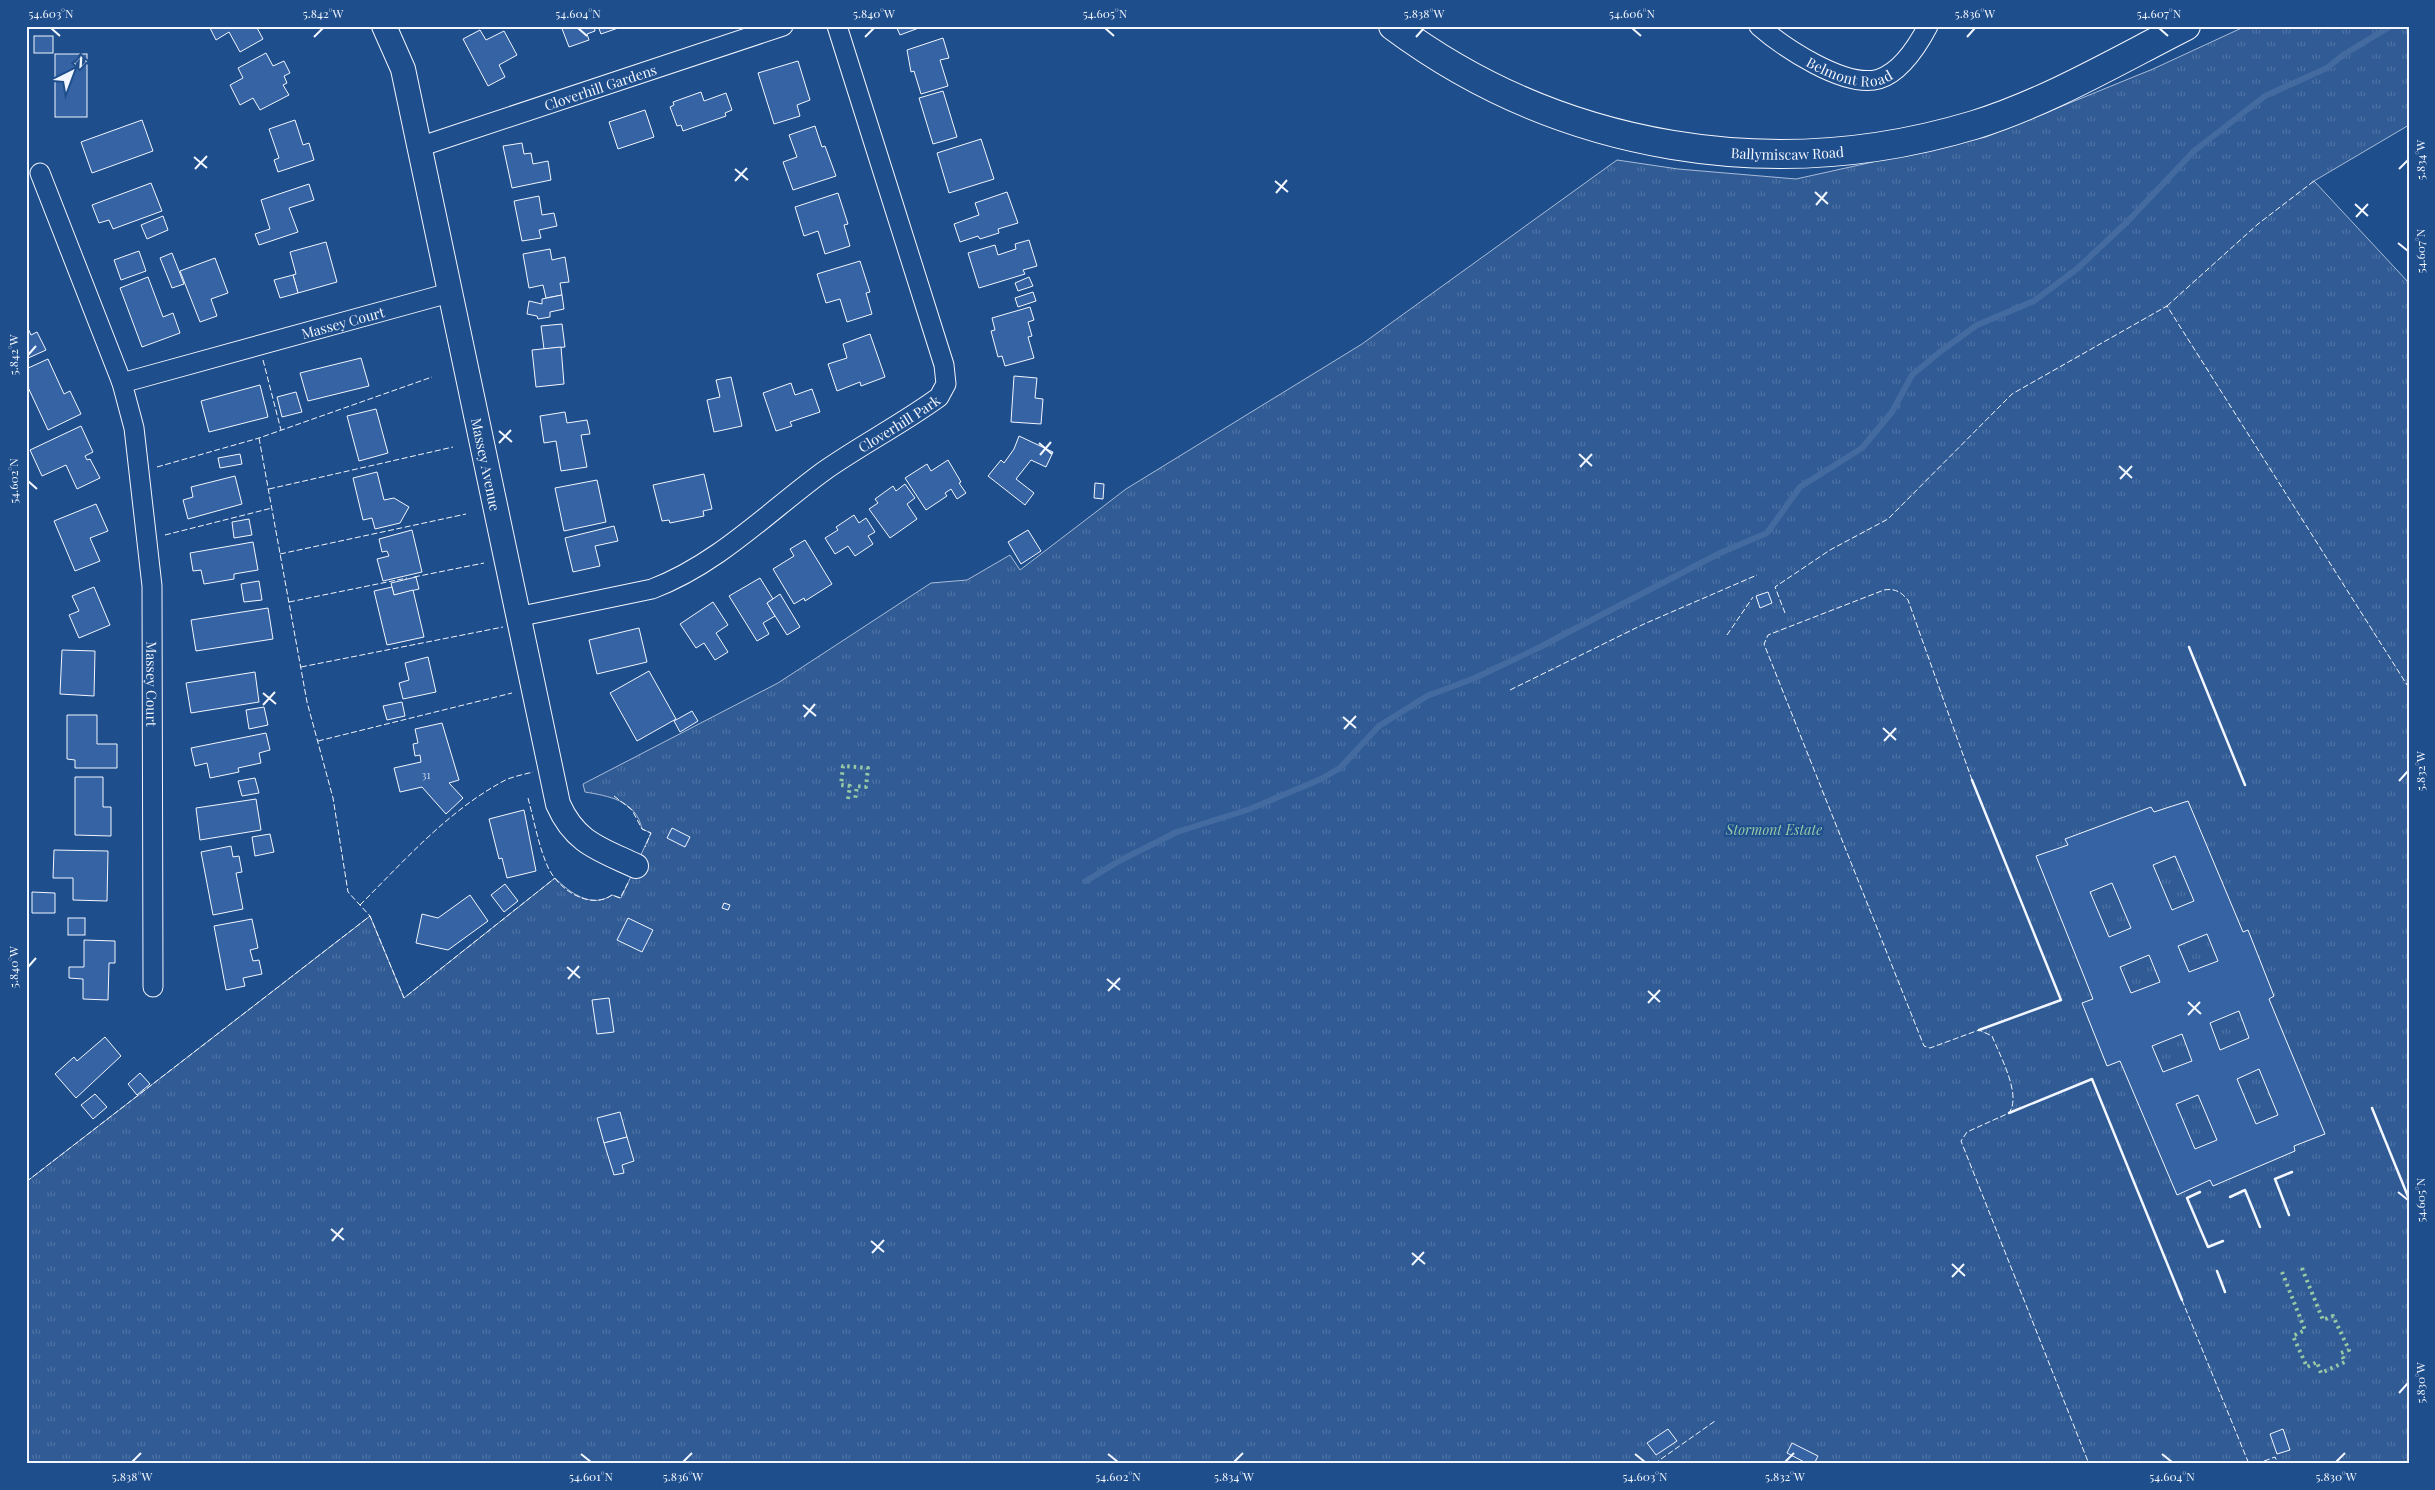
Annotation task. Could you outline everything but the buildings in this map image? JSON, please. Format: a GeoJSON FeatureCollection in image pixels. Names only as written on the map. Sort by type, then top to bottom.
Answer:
{"type":"FeatureCollection","features":[{"type":"Feature","properties":{"kind":"main road","name":"Ballymiscaw Road"},"geometry":{"type":"LineString","coordinates":[[1393,26],[1466,75],[1526,103],[1593,128],[1645,140],[1715,152],[1771,154],[1828,153],[1909,142],[1976,124],[2042,99],[2186,26]]}},
{"type":"Feature","properties":{"kind":"street","name":"Massey Avenue"},"geometry":{"type":"LineString","coordinates":[[384,26],[403,70],[556,797],[565,820],[579,836],[636,866]]}},
{"type":"Feature","properties":{"kind":"street","name":"Cloverhill Gardens"},"geometry":{"type":"LineString","coordinates":[[419,147],[782,26]]}},
{"type":"Feature","properties":{"kind":"street","name":"Cloverhill Park"},"geometry":{"type":"LineString","coordinates":[[517,617],[652,589],[671,582],[723,550],[825,471],[939,397],[946,384],[944,366],[837,26]]}},
{"type":"Feature","properties":{"kind":"street","name":"Belmont Road"},"geometry":{"type":"LineString","coordinates":[[1759,26],[1780,45],[1836,73],[1861,80],[1878,79],[1891,72],[1904,60],[1928,26]]}},
{"type":"Feature","properties":{"kind":"street","name":"Massey Court"},"geometry":{"type":"LineString","coordinates":[[40,173],[122,384],[134,428],[152,586],[153,987]]}},
{"type":"Feature","properties":{"kind":"street","name":"Massey Court"},"geometry":{"type":"LineString","coordinates":[[122,384],[449,294]]}},
{"type":"Feature","properties":{"kind":"green space","name":"Stormont Estate"},"geometry":{"type":"Polygon","coordinates":[[[2246,26],[2409,26],[2409,125],[2314,181],[2409,283],[2409,1464],[26,1464],[26,1182],[370,916],[404,998],[555,878],[574,894],[589,900],[604,899],[612,895],[621,898],[651,833],[642,829],[639,819],[627,806],[620,801],[603,795],[585,792],[583,784],[778,683],[931,583],[967,580],[1010,555],[1020,570],[1126,489],[1362,344],[1617,160],[1678,169],[1796,179],[1986,137],[2153,69],[2246,26]]]}},
{"type":"Feature","properties":{"kind":"waterway"},"geometry":{"type":"LineString","coordinates":[[1086,881],[1119,861],[1177,832],[1250,809],[1321,779],[1340,768],[1379,726],[1427,696],[1475,678],[1538,648],[1720,553],[1767,533],[1800,487],[1862,448],[1892,412],[1912,375],[1941,351],[1977,325],[2034,301],[2078,268],[2128,221],[2194,151],[2265,96],[2327,68],[2343,55],[2391,26]]}},
{"type":"Feature","properties":{"kind":"hedge"},"geometry":{"type":"LineString","coordinates":[[848,799],[850,786],[841,785],[843,766],[868,768],[866,787],[857,786],[855,800]]}},
{"type":"Feature","properties":{"kind":"hedge"},"geometry":{"type":"LineString","coordinates":[[2282,1272],[2305,1330],[2293,1336],[2307,1367],[2317,1362],[2321,1373],[2345,1362],[2341,1353],[2349,1350],[2333,1316],[2323,1320],[2301,1266]]}},
{"type":"Feature","properties":{"kind":"fence"},"geometry":{"type":"LineString","coordinates":[[2167,306],[2258,224],[2314,181]]}},
{"type":"Feature","properties":{"kind":"fence"},"geometry":{"type":"LineString","coordinates":[[1785,613],[1775,587],[1830,550],[1888,519],[2012,394],[2167,306],[2409,688]]}},
{"type":"Feature","properties":{"kind":"fence"},"geometry":{"type":"LineString","coordinates":[[263,360],[281,430]]}},
{"type":"Feature","properties":{"kind":"fence"},"geometry":{"type":"LineString","coordinates":[[157,467],[259,438],[432,377]]}},
{"type":"Feature","properties":{"kind":"fence"},"geometry":{"type":"LineString","coordinates":[[259,438],[307,702],[333,798],[348,892],[370,916]]}},
{"type":"Feature","properties":{"kind":"fence"},"geometry":{"type":"LineString","coordinates":[[269,489],[453,447]]}},
{"type":"Feature","properties":{"kind":"fence"},"geometry":{"type":"LineString","coordinates":[[165,535],[272,508]]}},
{"type":"Feature","properties":{"kind":"fence"},"geometry":{"type":"LineString","coordinates":[[280,554],[466,514]]}},
{"type":"Feature","properties":{"kind":"fence"},"geometry":{"type":"LineString","coordinates":[[414,577],[484,563]]}},
{"type":"Feature","properties":{"kind":"fence"},"geometry":{"type":"LineString","coordinates":[[1510,690],[1644,624],[1757,575]]}},
{"type":"Feature","properties":{"kind":"fence"},"geometry":{"type":"LineString","coordinates":[[289,602],[407,578]]}},
{"type":"Feature","properties":{"kind":"fence"},"geometry":{"type":"LineString","coordinates":[[1972,780],[1908,600],[1900,593],[1895,590],[1884,590],[1768,635],[1764,644],[1924,1046],[1930,1048],[1979,1030],[1992,1036],[2004,1064],[2013,1096],[2009,1113],[1967,1132],[1961,1141],[2089,1464]]}},
{"type":"Feature","properties":{"kind":"fence"},"geometry":{"type":"LineString","coordinates":[[1727,635],[1753,597]]}},
{"type":"Feature","properties":{"kind":"fence"},"geometry":{"type":"LineString","coordinates":[[301,667],[503,627]]}},
{"type":"Feature","properties":{"kind":"fence"},"geometry":{"type":"LineString","coordinates":[[318,741],[512,693]]}},
{"type":"Feature","properties":{"kind":"fence"},"geometry":{"type":"LineString","coordinates":[[360,905],[409,855],[461,809],[504,781],[533,772]]}},
{"type":"Feature","properties":{"kind":"fence"},"geometry":{"type":"LineString","coordinates":[[614,796],[632,810],[642,829],[651,833],[645,847]]}},
{"type":"Feature","properties":{"kind":"fence"},"geometry":{"type":"LineString","coordinates":[[528,798],[547,865],[551,874],[565,889],[584,899],[603,899],[612,895],[620,898],[628,883]]}},
{"type":"Feature","properties":{"kind":"fence"},"geometry":{"type":"LineString","coordinates":[[26,1182],[370,916],[404,998],[555,878]]}},
{"type":"Feature","properties":{"kind":"fence"},"geometry":{"type":"LineString","coordinates":[[2182,1300],[2249,1464]]}},
{"type":"Feature","properties":{"kind":"fence"},"geometry":{"type":"LineString","coordinates":[[1654,1464],[1715,1421]]}},
{"type":"Feature","properties":{"kind":"fence"},"geometry":{"type":"LineString","coordinates":[[2256,1464],[2275,1457],[2278,1464]]}},
{"type":"Feature","properties":{"kind":"wall"},"geometry":{"type":"LineString","coordinates":[[2189,647],[2245,785]]}},
{"type":"Feature","properties":{"kind":"wall"},"geometry":{"type":"LineString","coordinates":[[1972,780],[2061,1000],[1979,1030]]}},
{"type":"Feature","properties":{"kind":"wall"},"geometry":{"type":"LineString","coordinates":[[2009,1113],[2092,1079],[2182,1300]]}},
{"type":"Feature","properties":{"kind":"wall"},"geometry":{"type":"LineString","coordinates":[[2372,1108],[2409,1199]]}},
{"type":"Feature","properties":{"kind":"wall"},"geometry":{"type":"LineString","coordinates":[[2289,1215],[2275,1179],[2292,1172]]}},
{"type":"Feature","properties":{"kind":"wall"},"geometry":{"type":"LineString","coordinates":[[2230,1197],[2245,1190],[2260,1227]]}},
{"type":"Feature","properties":{"kind":"wall"},"geometry":{"type":"LineString","coordinates":[[2200,1192],[2187,1198],[2208,1247],[2223,1241]]}},
{"type":"Feature","properties":{"kind":"wall"},"geometry":{"type":"LineString","coordinates":[[2217,1271],[2225,1292]]}}]}
